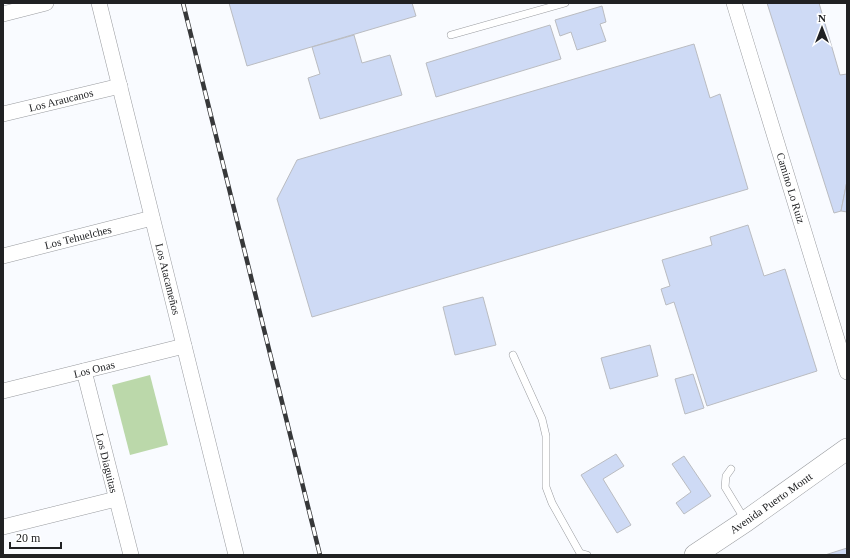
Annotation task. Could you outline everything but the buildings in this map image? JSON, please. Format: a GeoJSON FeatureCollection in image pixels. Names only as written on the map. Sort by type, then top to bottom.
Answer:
{"type":"FeatureCollection","features":[{"type":"Feature","properties":{"kind":"street"},"geometry":{"type":"LineString","coordinates":[[3,14],[46,3]]}},
{"type":"Feature","properties":{"kind":"street","name":"Los Atacameños"},"geometry":{"type":"LineString","coordinates":[[99,3],[236,555]]}},
{"type":"Feature","properties":{"kind":"street","name":"Camino Lo Ruiz"},"geometry":{"type":"LineString","coordinates":[[734,3],[847,372]]}},
{"type":"Feature","properties":{"kind":"street","name":"Los Araucanos"},"geometry":{"type":"LineString","coordinates":[[3,114],[120,86]]}},
{"type":"Feature","properties":{"kind":"street","name":"Los Tehuelches"},"geometry":{"type":"LineString","coordinates":[[3,256],[152,218]]}},
{"type":"Feature","properties":{"kind":"street","name":"Los Onas"},"geometry":{"type":"LineString","coordinates":[[3,391],[184,346]]}},
{"type":"Feature","properties":{"kind":"street","name":"Los Diaguitas"},"geometry":{"type":"LineString","coordinates":[[84,371],[131,555]]}},
{"type":"Feature","properties":{"kind":"street","name":"Avenida Puerto Montt"},"geometry":{"type":"LineString","coordinates":[[695,555],[746,521],[847,449]]}},
{"type":"Feature","properties":{"kind":"street"},"geometry":{"type":"LineString","coordinates":[[3,527],[116,499]]}},
{"type":"Feature","properties":{"kind":"lane"},"geometry":{"type":"LineString","coordinates":[[451,35],[564,3]]}},
{"type":"Feature","properties":{"kind":"lane"},"geometry":{"type":"LineString","coordinates":[[513,355],[542,419],[546,436],[546,487],[552,504],[580,553],[587,555]]}},
{"type":"Feature","properties":{"kind":"lane"},"geometry":{"type":"LineString","coordinates":[[731,469],[726,476],[725,487],[746,521]]}},
{"type":"Feature","properties":{"kind":"green space"},"geometry":{"type":"Polygon","coordinates":[[[150,375],[168,445],[130,455],[112,385],[150,375]]]}},
{"type":"Feature","properties":{"kind":"railway"},"geometry":{"type":"LineString","coordinates":[[183,3],[320,555]]}}]}
